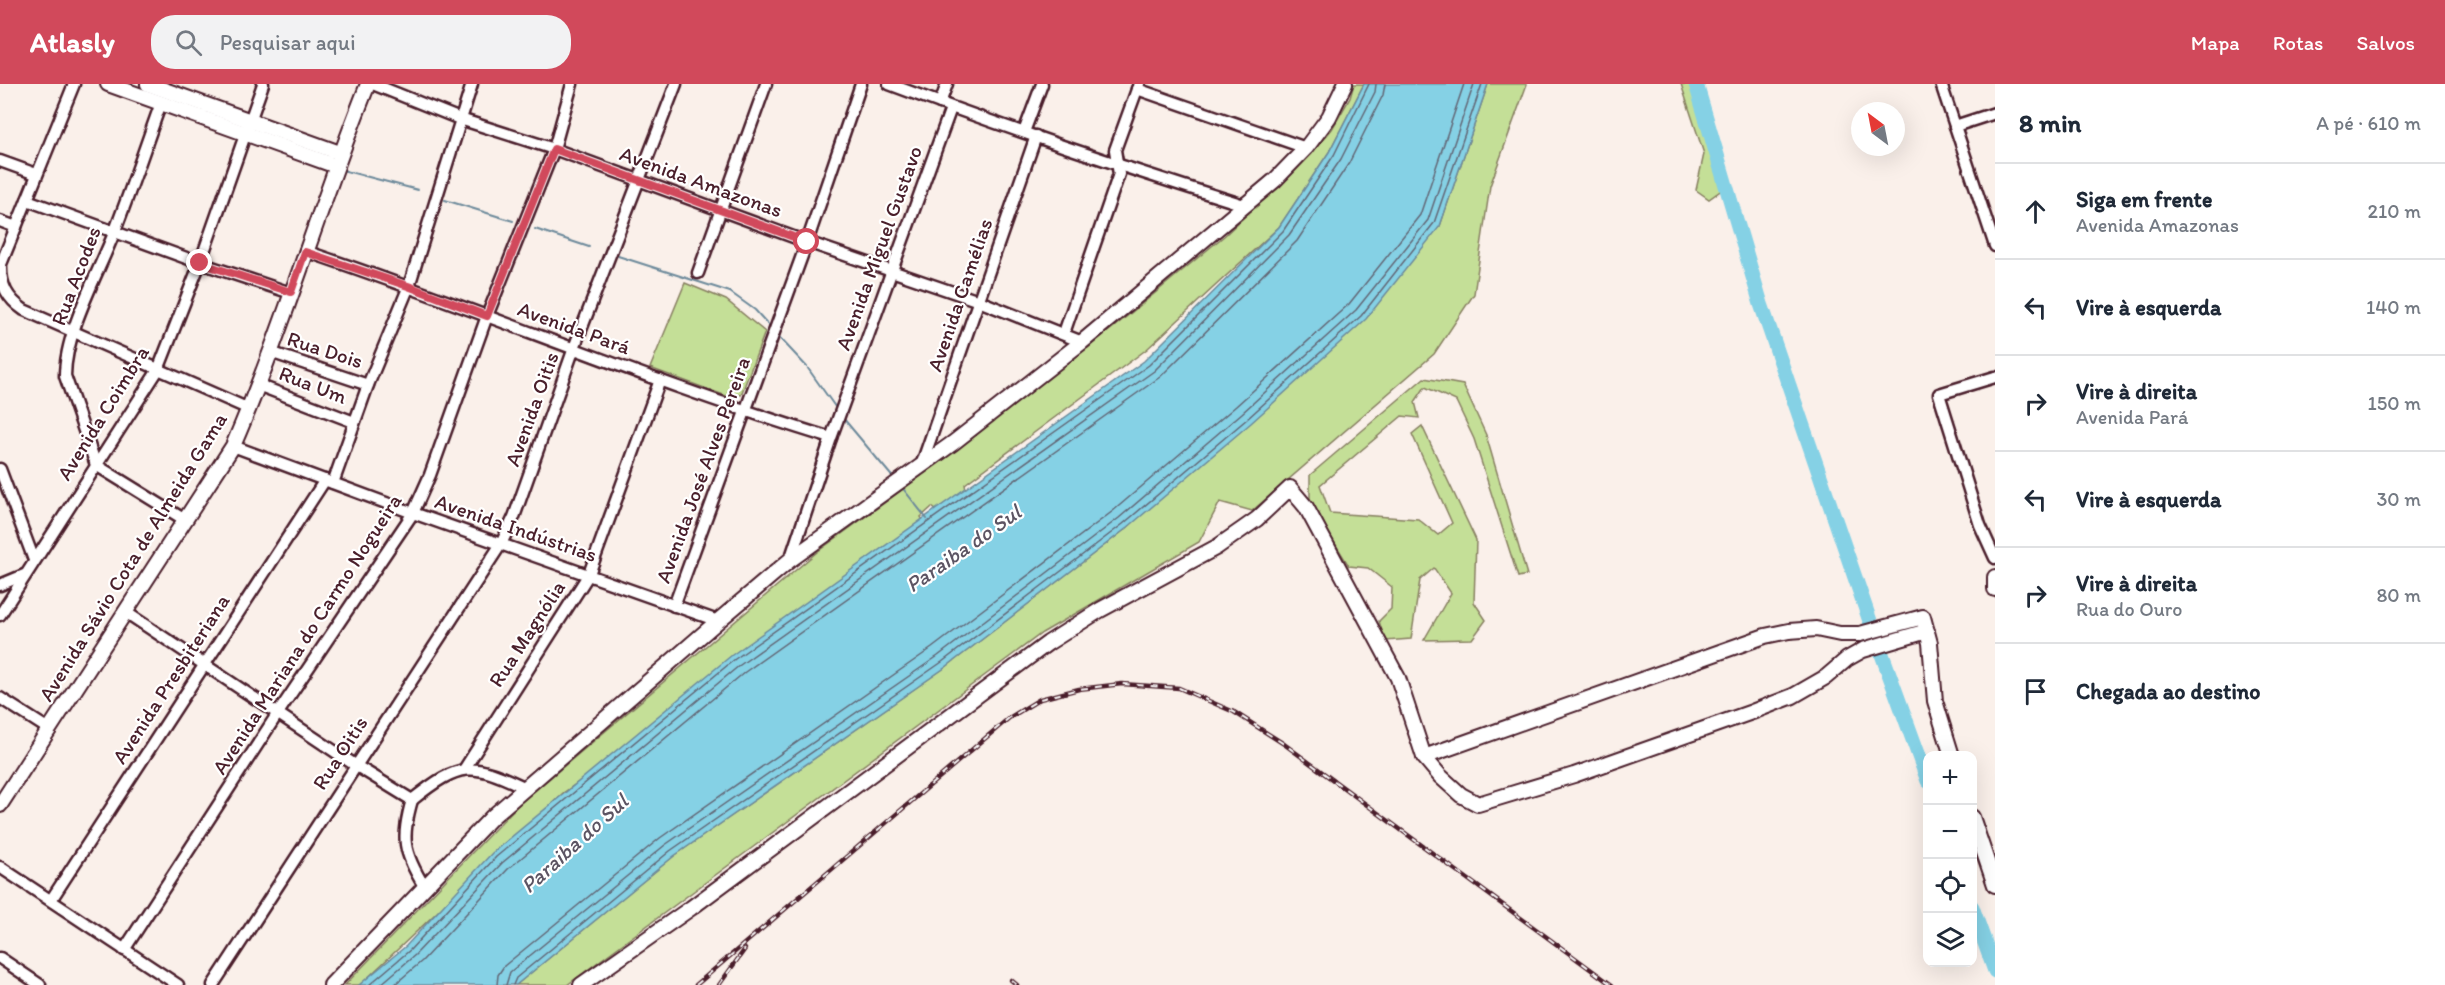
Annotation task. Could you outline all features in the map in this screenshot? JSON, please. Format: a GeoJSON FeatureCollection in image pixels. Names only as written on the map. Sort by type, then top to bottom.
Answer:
{"type":"FeatureCollection","features":[{"type":"Feature","properties":{"kind":"street"},"geometry":{"type":"LineString","coordinates":[[74,84],[1,264],[2,286],[9,300],[24,310],[249,409]]}},
{"type":"Feature","properties":{"kind":"street"},"geometry":{"type":"LineString","coordinates":[[108,84],[247,134],[338,160]]}},
{"type":"Feature","properties":{"kind":"street","name":"Avenida Coimbra"},"geometry":{"type":"LineString","coordinates":[[0,615],[158,370],[200,263],[263,84]]}},
{"type":"Feature","properties":{"kind":"street","name":"Avenida Sávio Cota de Almeida Gama"},"geometry":{"type":"LineString","coordinates":[[0,805],[127,613],[233,446],[258,385],[338,160],[368,84]]}},
{"type":"Feature","properties":{"kind":"street","name":"Avenida Amazonas"},"geometry":{"type":"LineString","coordinates":[[373,84],[460,119],[554,149],[807,242],[979,301],[1082,342]]}},
{"type":"Feature","properties":{"kind":"street","name":"Avenida Presbiteriana"},"geometry":{"type":"LineString","coordinates":[[51,900],[204,665],[329,482],[408,286],[472,84]]}},
{"type":"Feature","properties":{"kind":"street","name":"Avenida Mariana do Carmo Nogueira"},"geometry":{"type":"LineString","coordinates":[[124,950],[278,713],[413,513],[430,475],[487,316],[554,149],[572,84]]}},
{"type":"Feature","properties":{"kind":"street","name":"Avenida Oitis"},"geometry":{"type":"LineString","coordinates":[[501,544],[514,517],[574,348],[676,84]]}},
{"type":"Feature","properties":{"kind":"street"},"geometry":{"type":"LineString","coordinates":[[698,273],[766,84]]}},
{"type":"Feature","properties":{"kind":"street"},"geometry":{"type":"LineString","coordinates":[[807,242],[861,84]]}},
{"type":"Feature","properties":{"kind":"street"},"geometry":{"type":"LineString","coordinates":[[889,84],[1120,166],[1244,205]]}},
{"type":"Feature","properties":{"kind":"street","name":"Avenida Miguel Gustavo"},"geometry":{"type":"LineString","coordinates":[[831,438],[946,106],[947,84]]}},
{"type":"Feature","properties":{"kind":"street"},"geometry":{"type":"LineString","coordinates":[[1024,132],[1042,84]]}},
{"type":"Feature","properties":{"kind":"street"},"geometry":{"type":"LineString","coordinates":[[331,985],[492,817],[718,621],[790,560],[904,479],[1082,342],[1275,180],[1306,148],[1329,117],[1345,84]]}},
{"type":"Feature","properties":{"kind":"street"},"geometry":{"type":"LineString","coordinates":[[1941,84],[1995,245]]}},
{"type":"Feature","properties":{"kind":"street"},"geometry":{"type":"LineString","coordinates":[[157,86],[251,121],[338,160]]}},
{"type":"Feature","properties":{"kind":"street"},"geometry":{"type":"LineString","coordinates":[[1064,333],[1119,174],[1120,166],[1115,150],[1138,87],[1306,148]]}},
{"type":"Feature","properties":{"kind":"street","name":"Rua Acodes"},"geometry":{"type":"LineString","coordinates":[[96,465],[65,376],[65,362],[74,332],[114,233],[160,104]]}},
{"type":"Feature","properties":{"kind":"street"},"geometry":{"type":"LineString","coordinates":[[1955,126],[1995,113]]}},
{"type":"Feature","properties":{"kind":"street","name":"Avenida Camélias"},"geometry":{"type":"LineString","coordinates":[[921,466],[1036,136]]}},
{"type":"Feature","properties":{"kind":"street"},"geometry":{"type":"LineString","coordinates":[[0,161],[36,174]]}},
{"type":"Feature","properties":{"kind":"street"},"geometry":{"type":"LineString","coordinates":[[27,200],[200,263],[291,292]]}},
{"type":"Feature","properties":{"kind":"street"},"geometry":{"type":"LineString","coordinates":[[0,221],[16,226]]}},
{"type":"Feature","properties":{"kind":"street","name":"Avenida José Alves Pereira"},"geometry":{"type":"LineString","coordinates":[[674,606],[807,242]]}},
{"type":"Feature","properties":{"kind":"street","name":"Avenida Pará"},"geometry":{"type":"LineString","coordinates":[[305,252],[408,286],[746,412],[831,438]]}},
{"type":"Feature","properties":{"kind":"street","name":"Rua Dois"},"geometry":{"type":"LineString","coordinates":[[270,352],[368,385]]}},
{"type":"Feature","properties":{"kind":"street"},"geometry":{"type":"LineString","coordinates":[[1995,377],[1939,394],[1980,525],[1995,558]]}},
{"type":"Feature","properties":{"kind":"street","name":"Rua Magnólia"},"geometry":{"type":"LineString","coordinates":[[465,768],[589,574],[660,380]]}},
{"type":"Feature","properties":{"kind":"street","name":"Rua Um"},"geometry":{"type":"LineString","coordinates":[[258,385],[354,422]]}},
{"type":"Feature","properties":{"kind":"street"},"geometry":{"type":"LineString","coordinates":[[790,560],[831,438]]}},
{"type":"Feature","properties":{"kind":"street","name":"Avenida Indústrias"},"geometry":{"type":"LineString","coordinates":[[233,446],[413,513],[718,621]]}},
{"type":"Feature","properties":{"kind":"street"},"geometry":{"type":"LineString","coordinates":[[96,465],[184,520]]}},
{"type":"Feature","properties":{"kind":"street"},"geometry":{"type":"LineString","coordinates":[[0,469],[34,560]]}},
{"type":"Feature","properties":{"kind":"street"},"geometry":{"type":"LineString","coordinates":[[582,985],[700,901],[1048,643],[1100,610],[1218,547],[1257,519],[1290,488],[1306,507],[1398,678],[1424,757],[1454,789],[1478,804],[1584,771],[1793,696],[1826,677],[1847,659],[1923,617],[1929,637],[1935,701],[1950,751]]}},
{"type":"Feature","properties":{"kind":"street","name":"Rua Oitis"},"geometry":{"type":"LineString","coordinates":[[213,985],[501,544]]}},
{"type":"Feature","properties":{"kind":"street"},"geometry":{"type":"LineString","coordinates":[[0,585],[25,574]]}},
{"type":"Feature","properties":{"kind":"street"},"geometry":{"type":"LineString","coordinates":[[1995,577],[1995,590]]}},
{"type":"Feature","properties":{"kind":"street"},"geometry":{"type":"LineString","coordinates":[[127,613],[355,765],[412,800]]}},
{"type":"Feature","properties":{"kind":"street"},"geometry":{"type":"LineString","coordinates":[[1424,757],[1765,636],[1816,629],[1840,634],[1902,630],[1929,637]]}},
{"type":"Feature","properties":{"kind":"street"},"geometry":{"type":"LineString","coordinates":[[1840,634],[1847,659]]}},
{"type":"Feature","properties":{"kind":"street"},"geometry":{"type":"LineString","coordinates":[[0,698],[50,730]]}},
{"type":"Feature","properties":{"kind":"street"},"geometry":{"type":"LineString","coordinates":[[424,886],[412,867],[404,842],[405,824],[412,800],[440,780],[465,768],[495,773],[526,788]]}},
{"type":"Feature","properties":{"kind":"street"},"geometry":{"type":"LineString","coordinates":[[1977,832],[1995,885]]}},
{"type":"Feature","properties":{"kind":"street"},"geometry":{"type":"LineString","coordinates":[[0,867],[178,985]]}},
{"type":"Feature","properties":{"kind":"street"},"geometry":{"type":"LineString","coordinates":[[0,958],[40,985]]}},
{"type":"Feature","properties":{"kind":"green space"},"geometry":{"type":"Polygon","coordinates":[[[1354,84],[1364,84],[1329,152],[1279,227],[1147,349],[965,484],[969,508],[952,523],[932,507],[921,517],[930,533],[563,793],[360,985],[345,985],[518,805],[817,552],[943,460],[1114,327],[1224,236],[1312,153],[1332,129],[1350,98],[1354,84]]]}},
{"type":"Feature","properties":{"kind":"green space"},"geometry":{"type":"Polygon","coordinates":[[[1488,84],[1527,84],[1490,186],[1474,294],[1434,354],[1252,511],[1220,502],[1199,542],[1042,633],[567,985],[516,985],[674,856],[946,667],[1127,528],[1440,226],[1488,84]]]}},
{"type":"Feature","properties":{"kind":"green space"},"geometry":{"type":"Polygon","coordinates":[[[1681,84],[1699,84],[1730,184],[1709,199],[1696,190],[1704,154],[1681,84]]]}},
{"type":"Feature","properties":{"kind":"green space"},"geometry":{"type":"Polygon","coordinates":[[[685,283],[726,300],[765,332],[741,395],[729,397],[650,368],[685,283]]]}},
{"type":"Feature","properties":{"kind":"green space"},"geometry":{"type":"Polygon","coordinates":[[[1424,378],[1463,385],[1486,435],[1527,575],[1518,577],[1474,439],[1456,401],[1425,387],[1415,402],[1419,418],[1402,416],[1320,485],[1330,513],[1418,519],[1438,535],[1452,523],[1412,434],[1422,426],[1476,540],[1474,602],[1486,620],[1472,639],[1424,640],[1451,593],[1434,568],[1420,580],[1411,639],[1385,641],[1379,621],[1391,609],[1392,587],[1368,568],[1349,566],[1310,503],[1310,475],[1424,378]]]}},
{"type":"Feature","properties":{"kind":"water","name":"Paraiba do Sul"},"geometry":{"type":"Polygon","coordinates":[[[1364,84],[1488,84],[1440,226],[1366,319],[1251,423],[1127,528],[946,667],[674,856],[516,985],[359,985],[406,946],[492,853],[732,655],[1144,361],[1279,227],[1329,152],[1364,84]]]}},
{"type":"Feature","properties":{"kind":"waterway"},"geometry":{"type":"LineString","coordinates":[[1696,84],[1761,304],[1871,624],[1923,767]]}},
{"type":"Feature","properties":{"kind":"waterway"},"geometry":{"type":"LineString","coordinates":[[342,170],[418,190]]}},
{"type":"Feature","properties":{"kind":"waterway"},"geometry":{"type":"LineString","coordinates":[[445,200],[513,221]]}},
{"type":"Feature","properties":{"kind":"waterway"},"geometry":{"type":"LineString","coordinates":[[535,229],[589,247]]}},
{"type":"Feature","properties":{"kind":"waterway"},"geometry":{"type":"LineString","coordinates":[[618,256],[730,292],[755,310],[772,329]]}},
{"type":"Feature","properties":{"kind":"waterway"},"geometry":{"type":"LineString","coordinates":[[778,336],[807,367],[838,411]]}},
{"type":"Feature","properties":{"kind":"waterway"},"geometry":{"type":"LineString","coordinates":[[843,418],[895,480]]}},
{"type":"Feature","properties":{"kind":"waterway"},"geometry":{"type":"LineString","coordinates":[[901,486],[927,519]]}},
{"type":"Feature","properties":{"kind":"waterway"},"geometry":{"type":"LineString","coordinates":[[1974,913],[1995,971]]}},
{"type":"Feature","properties":{"kind":"railway"},"geometry":{"type":"LineString","coordinates":[[696,985],[1009,718],[1040,699],[1079,689],[1122,684],[1179,688],[1234,712],[1284,744],[1612,985]]}},
{"type":"Feature","properties":{"kind":"railway"},"geometry":{"type":"LineString","coordinates":[[719,985],[745,949]]}},
{"type":"Feature","properties":{"kind":"railway"},"geometry":{"type":"LineString","coordinates":[[1011,980],[1017,985]]}},
{"type":"Feature","properties":{"kind":"route"},"geometry":{"type":"LineString","coordinates":[[200,263],[291,292],[305,252],[408,286],[487,316],[554,149],[807,242]]}}]}
